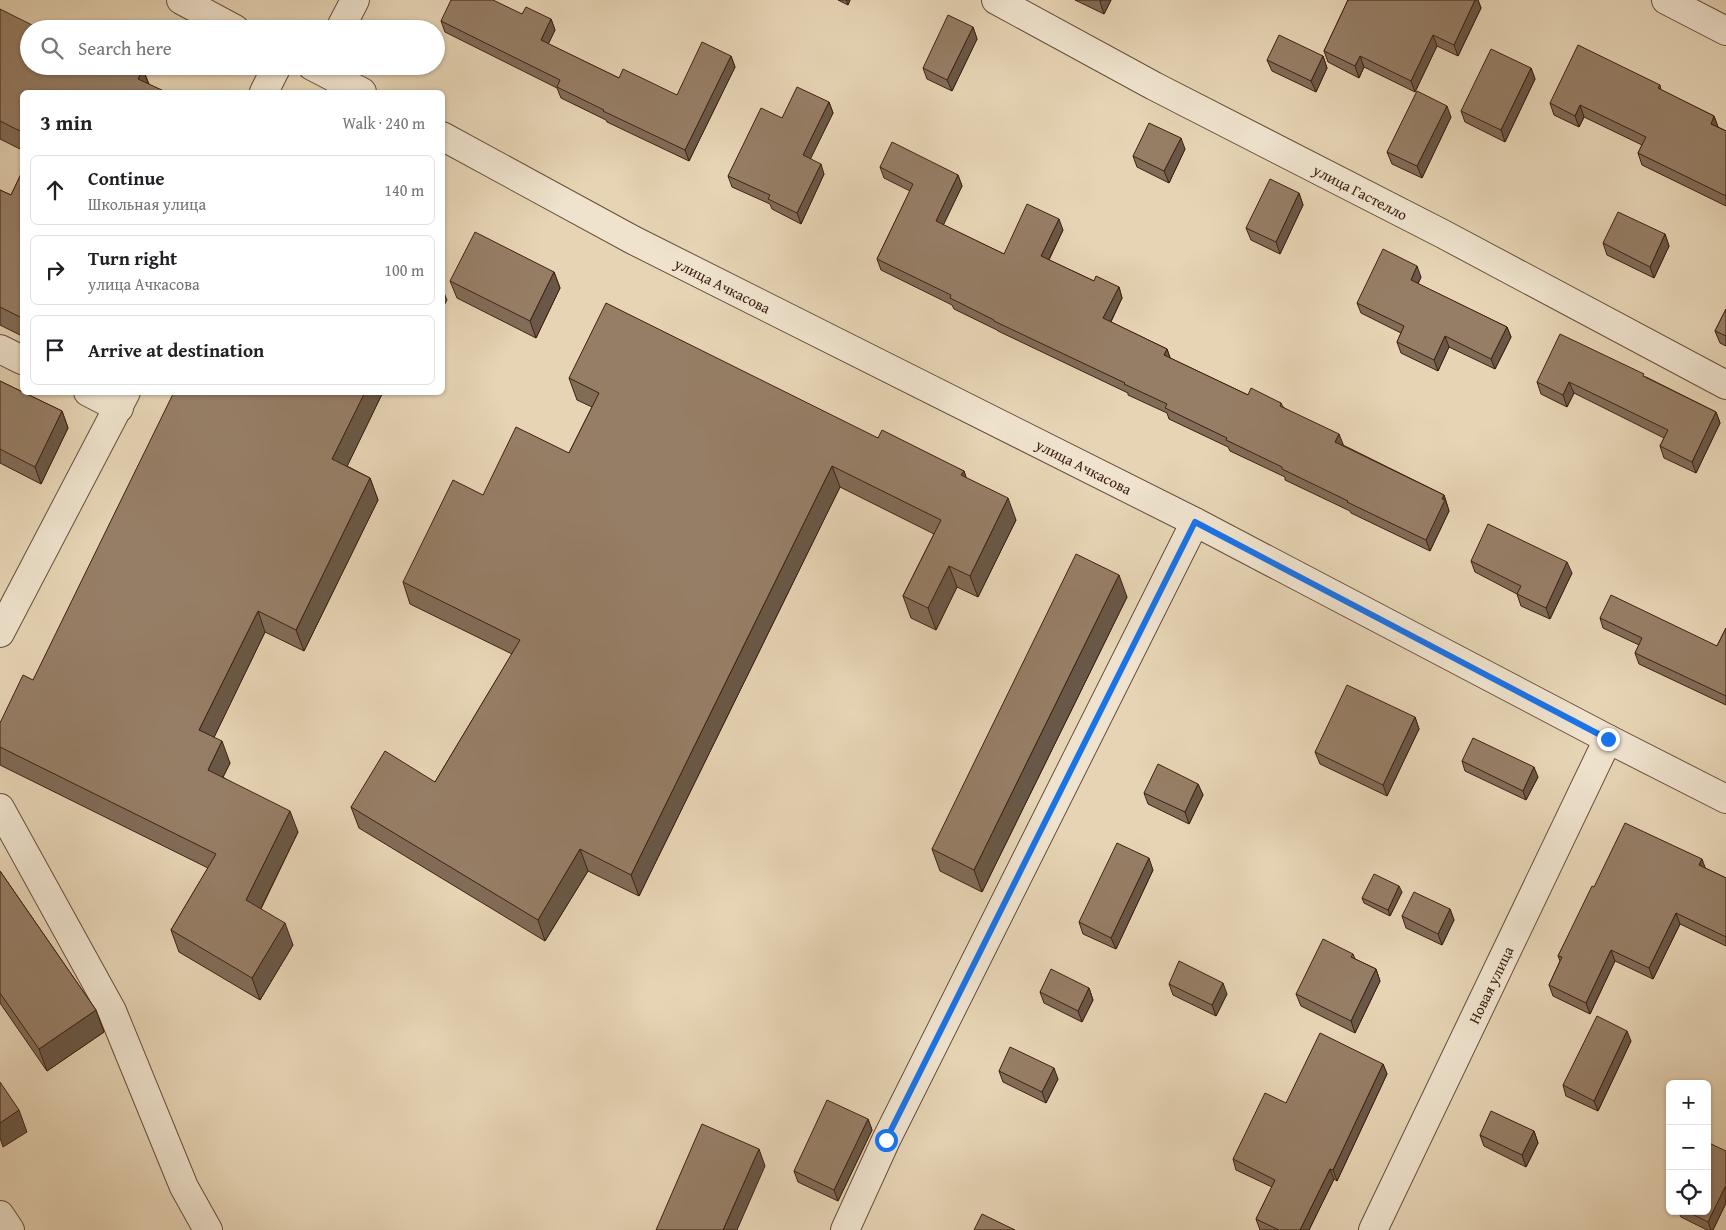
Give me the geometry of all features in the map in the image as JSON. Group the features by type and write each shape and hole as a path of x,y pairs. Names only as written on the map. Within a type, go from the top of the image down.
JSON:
{"street":[{"path":"181,0 218,20"},
{"path":"345,20 355,0"},
{"name":"улица Гастелло","path":"996,0 1154,86 1451,238 1726,385"},
{"path":"1666,0 1726,31"},
{"path":"265,90 272,75"},
{"path":"331,75 358,90"},
{"name":"улица Ачкасова","path":"445,138 633,240 1195,522 1726,799"},
{"path":"0,349 20,359"},
{"path":"0,633 123,400 101,395"},
{"path":"845,1230 886,1140 1195,522"},
{"name":"Новая улица","path":"1373,1230 1608,739"},
{"path":"0,808 112,1011 184,1187 208,1230"},
{"path":"0,1215 10,1230"}],"building":[{"path":"451,0 493,0 522,14 526,7 551,19 541,40 619,78 623,69 677,95 702,42 731,56 685,150 557,87 560,80 445,23 445,20 441,20"},
{"path":"1348,0 1475,0 1454,45 1433,35 1411,81 1360,56 1355,66 1324,51"},
{"path":"0,9 22,20 20,20 20,75 140,75 138,79 162,90 20,90 20,131 0,121"},
{"path":"948,15 973,27 947,80 923,68"},
{"path":"1279,35 1323,56 1311,81 1267,60"},
{"path":"1578,45 1660,85 1658,88 1714,116 1711,124 1726,131 1726,196 1638,153 1646,137 1580,105 1575,116 1550,103"},
{"path":"1491,49 1531,68 1501,130 1461,111"},
{"path":"797,87 829,102 803,155 821,164 797,213 768,199 770,195 728,176 761,108 782,118"},
{"path":"1417,91 1447,106 1417,166 1387,152"},
{"path":"1149,123 1181,138 1164,171 1133,156"},
{"path":"892,142 958,175 936,221 1004,254 1027,204 1059,219 1041,256 1094,281 1096,276 1119,287 1103,318 1167,349 1164,355 1248,395 1251,388 1281,403 1280,406 1339,434 1335,442 1444,495 1442,499 1445,500 1426,540 1347,502 1282,469 1282,467 1226,440 1227,438 1165,408 1167,404 994,321 950,298 951,295 877,259 913,184 880,167"},
{"path":"20,176 20,317 0,307 0,190 11,195"},
{"path":"1270,179 1299,193 1276,242 1246,228"},
{"path":"1618,212 1665,234 1650,267 1603,243"},
{"path":"475,232 554,272 530,321 450,281"},
{"path":"1383,249 1417,266 1411,280 1507,327 1491,359 1445,336 1434,360 1397,342 1404,326 1357,303"},
{"path":"606,303 878,438 882,430 964,471 961,475 1008,498 970,576 949,566 928,608 903,596 941,520 832,466 631,875 580,849 538,920 351,807 385,751 435,782 520,640 403,582 453,480 483,495 516,427 569,453 599,393 569,378"},
{"path":"1726,309 1726,336 1715,331"},
{"path":"1560,334 1644,374 1643,376 1716,412 1692,462 1660,446 1668,430 1569,382 1563,395 1537,382"},
{"path":"0,381 20,391 20,395 29,395 62,411 35,467 0,449"},
{"path":"173,395 364,395 332,459 370,478 296,630 258,611 199,730 222,741 208,770 290,811 246,900 285,923 252,978 171,930 216,854 0,747 0,723 23,675 33,680"},
{"path":"1488,524 1567,562 1546,608 1517,594 1521,586 1471,561"},
{"path":"1076,554 1119,575 974,870 932,849"},
{"path":"1611,595 1717,646 1726,628 1726,696 1635,653 1642,638 1600,618"},
{"path":"1347,685 1415,717 1383,785 1315,752"},
{"path":"1473,738 1534,767 1523,791 1462,761"},
{"path":"1158,764 1198,784 1185,812 1144,793"},
{"path":"1625,823 1702,859 1699,865 1726,878 1726,937 1676,913 1649,968 1611,950 1586,1003 1549,985 1562,957 1558,956"},
{"path":"1117,843 1149,858 1111,938 1079,922"},
{"path":"0,871 96,1010 39,1049 0,993"},
{"path":"1374,874 1399,886 1388,910 1362,898"},
{"path":"1414,892 1450,909 1438,934 1402,916"},
{"path":"1323,939 1353,954 1351,957 1376,969 1351,1021 1296,994"},
{"path":"1179,961 1223,983 1212,1005 1169,984"},
{"path":"1051,969 1089,988 1078,1011 1040,992"},
{"path":"1597,1016 1627,1031 1594,1101 1563,1085"},
{"path":"1320,1033 1383,1064 1333,1170 1330,1169 1300,1230 1279,1230 1256,1219 1275,1180 1233,1159 1265,1093 1286,1103"},
{"path":"1010,1047 1054,1068 1042,1092 999,1071"},
{"path":"0,1082 19,1110 0,1123"},
{"path":"827,1100 868,1119 834,1190 794,1171"},
{"path":"1491,1111 1534,1131 1522,1155 1480,1135"},
{"path":"702,1124 759,1149 723,1230 656,1230"},
{"path":"1711,1144 1726,1151 1726,1187 1708,1222 1694,1215 1711,1215"},
{"path":"982,1214 1015,1230 974,1230"}],"route":[{"path":"886,1140 1195,522 1608,739"}]}
